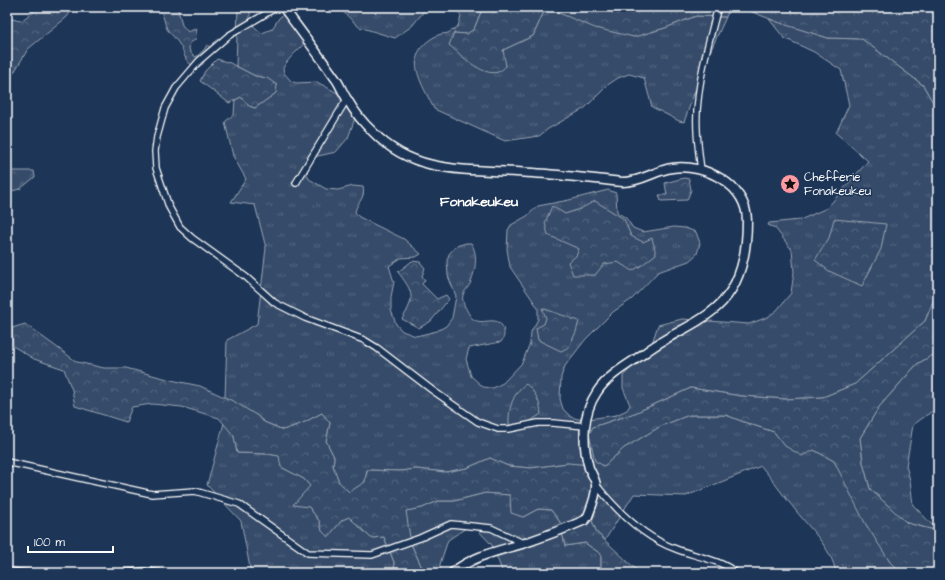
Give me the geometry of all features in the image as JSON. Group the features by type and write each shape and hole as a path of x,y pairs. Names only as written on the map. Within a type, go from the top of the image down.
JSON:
{"street":[{"path":"277,7 256,18 228,36 199,61 176,88 165,108 157,137 155,155 156,168 169,207 180,227 192,238 246,277 276,303 306,318 364,340 478,422 498,429 509,429 538,423 585,426"},
{"path":"283,7 336,79 347,99 366,125 384,142 410,159 428,164 469,170 532,173 623,182 634,181 671,168 680,167 701,170 719,177 727,182 740,198 746,211 747,231 745,250 738,277 724,301 712,312 664,339 624,366 604,383 592,402 585,426 584,440 586,458 597,486 605,496 631,521 650,536 675,549 723,565 736,573"},
{"path":"701,170 697,129 698,100 710,38 718,7"},
{"path":"296,183 347,99"},
{"path":"7,462 152,494 195,491 238,504 308,553 372,555 420,538 451,524 491,528 523,543"},
{"path":"452,573 474,558 561,531 585,520 588,516 597,486"},
{"path":"7,571 30,573"},
{"path":"119,573 145,571 162,573"}],"green space":[{"path":"39,7 74,7 67,17 28,49 7,84 7,18 21,21"},
{"path":"164,7 173,7 178,9 182,25 188,32 197,28 195,40 190,43 189,49 192,54 196,57 207,45 210,47 203,64 198,67 187,61 178,42 167,29 160,10"},
{"path":"238,7 251,7 251,22 255,28 262,33 272,29 279,18 283,15 294,14 304,34 304,40 303,45 289,59 283,68 284,73 291,81 296,83 317,82 343,96 355,115 348,138 336,152 309,158 307,175 309,179 326,189 338,190 353,186 363,187 364,191 355,212 359,217 404,239 421,254 416,257 401,258 389,266 394,282 391,297 391,310 396,324 402,331 416,336 437,331 446,326 452,318 456,296 448,276 447,260 449,254 456,246 471,243 476,258 470,284 463,295 465,307 473,319 484,322 497,322 504,329 504,336 501,342 469,348 466,359 471,376 483,387 493,388 503,383 522,363 530,343 531,332 538,319 538,308 510,267 507,249 508,230 511,225 527,216 538,206 608,190 616,193 617,212 626,218 633,228 643,232 674,227 685,228 696,232 700,243 697,254 689,261 658,272 632,299 613,312 585,340 565,366 561,377 560,399 563,409 571,417 582,420 616,415 627,410 630,405 623,388 623,376 647,351 652,343 658,325 682,319 749,324 768,317 777,310 791,293 794,272 792,250 775,228 768,225 769,223 800,220 827,208 868,161 836,133 849,105 841,70 814,52 784,38 769,19 828,38 862,39 923,85 938,111 938,285 935,297 925,321 855,384 823,397 786,399 741,396 691,388 635,413 593,427 604,466 624,448 661,426 689,415 726,415 774,432 785,446 814,450 834,461 890,562 901,573 836,573 834,564 825,546 761,466 686,496 634,494 605,540 597,533 592,521 599,498 568,463 531,468 508,466 490,458 467,468 446,472 416,469 400,471 367,470 365,482 349,493 339,482 333,466 334,457 326,441 330,423 322,413 303,423 283,430 264,422 256,415 225,397 227,340 257,324 266,248 255,205 231,202 246,179 233,156 225,122 234,114 235,100 241,97 249,106 255,108 276,93 267,78 255,76 236,66"},
{"path":"338,7 429,7 412,26 395,38 359,27"},
{"path":"455,7 483,7 474,29 467,34 454,33 503,50 533,36 546,7 558,7 559,13 634,37 665,28 696,16 726,17 705,63 684,122 679,121 652,107 644,78 629,74 618,78 609,84 585,108 548,129 539,136 505,141 434,109 420,79 416,61 419,52 425,44 436,36 448,33 458,26 461,16"},
{"path":"483,7 546,7 533,36 503,50 506,66 498,72 492,73 478,68 449,45 454,33 467,34 474,29"},
{"path":"558,7 938,7 938,111 923,85 862,39 828,38 783,24 747,10 729,9 726,17 696,16 665,28 634,37 595,28 559,13"},
{"path":"217,59 230,63 255,76 267,78 277,85 276,93 255,108 249,106 241,97 229,103 200,81 205,71"},
{"path":"7,162 13,171 34,171 35,177 20,189 7,192"},
{"path":"684,178 689,179 691,190 687,200 661,201 659,195 667,195 665,183"},
{"path":"595,201 624,219 631,236 643,242 652,238 656,254 632,271 618,262 604,264 595,275 573,275 568,262 576,256 579,249 548,235 545,223 552,206 565,214 580,209"},
{"path":"834,219 886,224 881,249 862,286 829,271 815,260 829,238"},
{"path":"412,261 420,262 425,268 422,276 425,280 422,284 437,299 446,295 449,299 431,321 419,328 402,319 411,300 411,295 410,290 398,272"},
{"path":"938,285 938,352 917,364 879,407 860,438 863,463 870,489 907,523 938,531 938,573 901,573 890,562 865,523 834,461 814,450 802,456 785,446 774,432 726,415 689,415 661,426 624,448 604,466 595,461 589,434 593,427 635,413 691,388 741,396 786,399 823,397 855,384 925,321 935,297"},
{"path":"542,308 579,321 569,347 561,351 538,340 536,328 544,324 546,318"},
{"path":"25,324 77,362 104,368 126,368 200,386 235,402 256,415 264,422 283,430 303,423 322,413 330,423 326,441 334,457 333,466 339,482 349,492 365,482 367,470 400,471 416,469 446,472 467,468 490,458 508,466 531,468 568,463 591,465 599,484 599,498 592,521 597,533 640,573 601,573 601,554 585,543 565,546 560,522 551,510 538,509 523,517 511,513 510,495 485,493 454,501 438,501 422,508 406,511 411,544 423,573 395,573 394,562 384,537 371,538 349,517 342,520 328,537 322,531 320,522 309,507 293,505 310,486 304,479 281,467 279,456 268,454 237,453 234,436 219,418 182,407 152,404 132,407 126,422 75,406 72,390 64,369 34,359 13,346 12,328"},
{"path":"938,352 938,407 913,425 906,466 910,480 913,505 938,531 907,523 870,489 863,463 860,438 879,407 917,364"},
{"path":"526,384 537,398 540,405 541,414 523,426 509,425 509,413 512,402 521,387"},
{"path":"224,423 234,436 237,453 280,456 281,467 304,479 310,486 309,507 320,522 322,531 328,537 342,520 349,517 371,538 384,537 394,562 395,573 251,573 241,521 207,485"},
{"path":"485,493 510,495 523,517 538,509 551,510 560,522 565,546 585,543 601,554 601,573 503,573 492,545 472,524 448,540 440,564 440,573 423,573 411,544 405,511 422,508 438,501 454,501"}],"place":[{"name":"Chefferie Fonakeukeu","path":"790,184"}],"district":[{"name":"Fonakeukeu","path":"479,201"}]}
